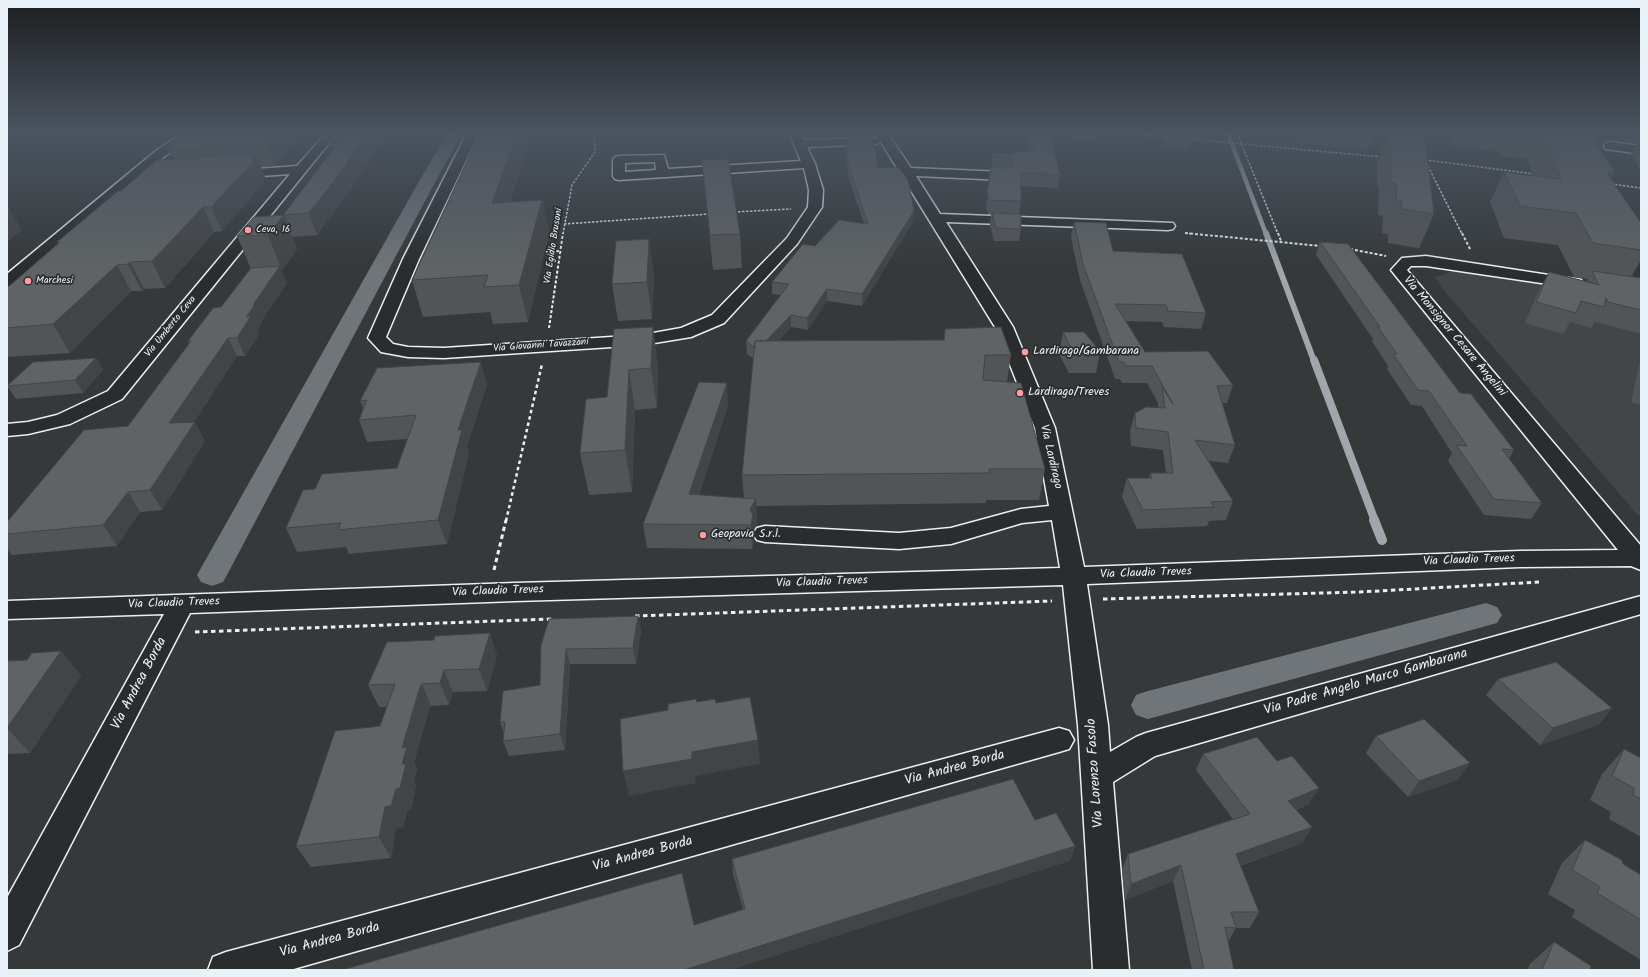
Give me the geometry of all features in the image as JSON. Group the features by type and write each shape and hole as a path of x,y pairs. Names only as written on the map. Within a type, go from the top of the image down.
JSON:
{"street":[{"path":"7,282 128,180 151,179"},
{"name":"Via Umberto Ceva","path":"7,430 28,428 63,420 115,395 264,213 294,179"},
{"name":"Via Giovanni Tavazzani","path":"451,179 411,259 384,325 377,338 387,348 408,352 444,353 642,340 685,333 718,319 792,241 815,207"},
{"path":"813,179 816,190 815,207"},
{"name":"Via Lardirago","path":"912,179 1004,327 1045,428 1076,588"},
{"path":"937,218 1168,226"},
{"name":"Via Monsignor Cesare Angelini","path":"1588,286 1426,261 1407,262 1399,270 1640,559"},
{"path":"765,534 899,541 951,536 1021,516 1061,512"},
{"name":"Via Claudio Treves","path":"7,610 515,592 1076,588 1520,559 1640,559"},
{"name":"Via Lorenzo Fasolo","path":"1076,588 1093,725 1111,970"},
{"name":"Via Andrea Borda","path":"7,933 182,604"},
{"name":"Via Padre Angelo Marco Gambarana","path":"1097,776 1146,746 1641,605"},
{"name":"Via Andrea Borda","path":"226,970 1060,740"}],"path":[{"name":"Via Egidio Brusoni","path":"515,592 493,574 547,346 564,224 572,185 576,179"},
{"path":"1255,179 1281,241"},
{"path":"1435,179 1481,269"},
{"path":"1611,184 1641,188"},
{"path":"729,213 815,207"},
{"path":"564,224 713,214"},
{"path":"1168,226 1180,232 1327,246"},
{"path":"1349,249 1365,251 1407,262"},
{"path":"536,253 560,251"},
{"path":"630,616 1076,588 1360,592 1543,582"},
{"path":"167,633 558,619"}],"shaded area":[{"path":"1453,271 1597,292 1641,302 1641,517 1442,288 1435,277"}],"building":[{"path":"135,179 238,179 211,207 203,207 152,261 130,262 128,264 117,265 53,324 7,328 7,288 60,242 57,242 118,191 121,191"},
{"path":"311,179 336,179 309,213 283,215"},
{"path":"459,179 501,179 492,203 542,200 519,285 484,287 488,275 412,280"},
{"path":"704,179 731,179 740,234 710,235"},
{"path":"853,179 907,179 914,211 862,294 827,289 807,318 791,315 766,341 755,341 755,348 746,341 789,284 772,282 803,244 815,246 839,220 868,224"},
{"path":"989,179 1021,179 1021,201 989,200 987,192"},
{"path":"1391,179 1430,179 1434,214 1402,209 1401,201 1396,200 1396,184 1391,183"},
{"path":"1507,179 1611,179 1641,223 1641,250 1593,243 1576,213 1520,206"},
{"path":"992,213 1021,214 1021,229 996,228"},
{"path":"284,215 268,235 237,236 254,217"},
{"path":"1074,222 1106,223 1113,251 1182,254 1206,313 1168,311 1166,305 1115,304 1145,352 1208,351 1233,385 1217,386 1235,445 1195,440 1233,501 1211,502 1214,507 1143,510 1127,478 1152,478 1150,473 1173,473 1168,432 1136,428 1135,413 1146,407 1165,408 1162,387 1173,404 1152,366 1126,366 1124,362 1119,362 1083,264"},
{"path":"649,239 647,282 612,284 616,241"},
{"path":"1320,242 1348,244 1460,393 1471,394 1514,450 1502,449 1542,503 1494,499 1456,445 1467,446 1429,391 1418,390 1393,354 1397,354 1378,327 1380,327"},
{"path":"280,266 253,305 255,305 246,317 251,316 237,338 228,338 169,423 195,422 150,490 128,492 103,525 7,534 7,522 84,430 128,426 191,341 188,341 213,308 221,307 251,268"},
{"path":"1592,271 1641,278 1641,310 1608,302 1606,298 1604,307 1581,301 1576,313 1536,302 1549,272 1599,285"},
{"path":"653,327 651,368 629,370 625,450 580,453 586,399 607,397 614,329"},
{"path":"1001,327 1011,355 985,355 983,380 1021,383 1045,469 989,469 990,473 742,475 755,341 944,340 945,329"},
{"path":"1063,332 1084,332 1100,351 1073,352"},
{"path":"96,358 75,380 7,386 33,362"},
{"path":"481,362 458,430 462,430 438,520 338,530 341,523 286,528 303,490 315,489 322,474 397,468 416,415 359,420 367,400 360,401 377,368"},
{"path":"699,382 727,383 689,494 756,499 750,509 753,515 751,525 643,524"},
{"path":"638,616 633,648 566,649 560,734 503,741 505,722 500,722 503,691 540,685 541,645 549,619"},
{"path":"490,633 479,669 444,670 440,683 422,684 420,687 402,748 407,747 402,764 406,764 400,788 396,789 391,806 385,807 379,837 296,846 335,731 380,726 395,684 368,685 387,642 434,640 435,636"},
{"path":"61,651 7,728 7,661 27,660 32,653"},
{"path":"1556,662 1612,708 1553,728 1498,679"},
{"path":"750,697 758,740 692,752 692,759 623,771 620,719 668,710 668,704 696,699 697,702 715,699 716,703"},
{"path":"1424,719 1470,763 1419,781 1376,736"},
{"path":"1257,737 1277,761 1292,756 1319,788 1288,801 1312,827 1236,854 1259,912 1231,912 1236,928 1225,927 1234,970 1204,970 1181,865 1131,884 1128,854 1250,814 1203,754"},
{"path":"1624,749 1641,758 1641,799 1633,795 1634,788 1612,776"},
{"path":"1013,779 1035,820 1056,813 1075,846 684,970 342,970 682,873 694,925 745,909 732,859"},
{"path":"1585,840 1622,860 1623,864 1641,875 1641,920 1597,893 1600,887 1572,870"},
{"path":"1554,942 1591,966 1590,970 1542,970"}],"waterway":[{"path":"212,575 429,179"},
{"path":"1245,179 1266,234"},
{"path":"1266,233 1314,361"},
{"path":"1314,360 1375,521"},
{"path":"1374,520 1382,540"},
{"path":"1148,705 1486,615"}],"place":[{"name":"Ceva, 16","path":"248,230"},
{"name":"Marchesi","path":"28,281"},
{"name":"Lardirago/Gambarana","path":"1025,352"},
{"name":"Lardirago/Treves","path":"1020,393"},
{"name":"Geopavia S.r.l.","path":"703,535"}]}
